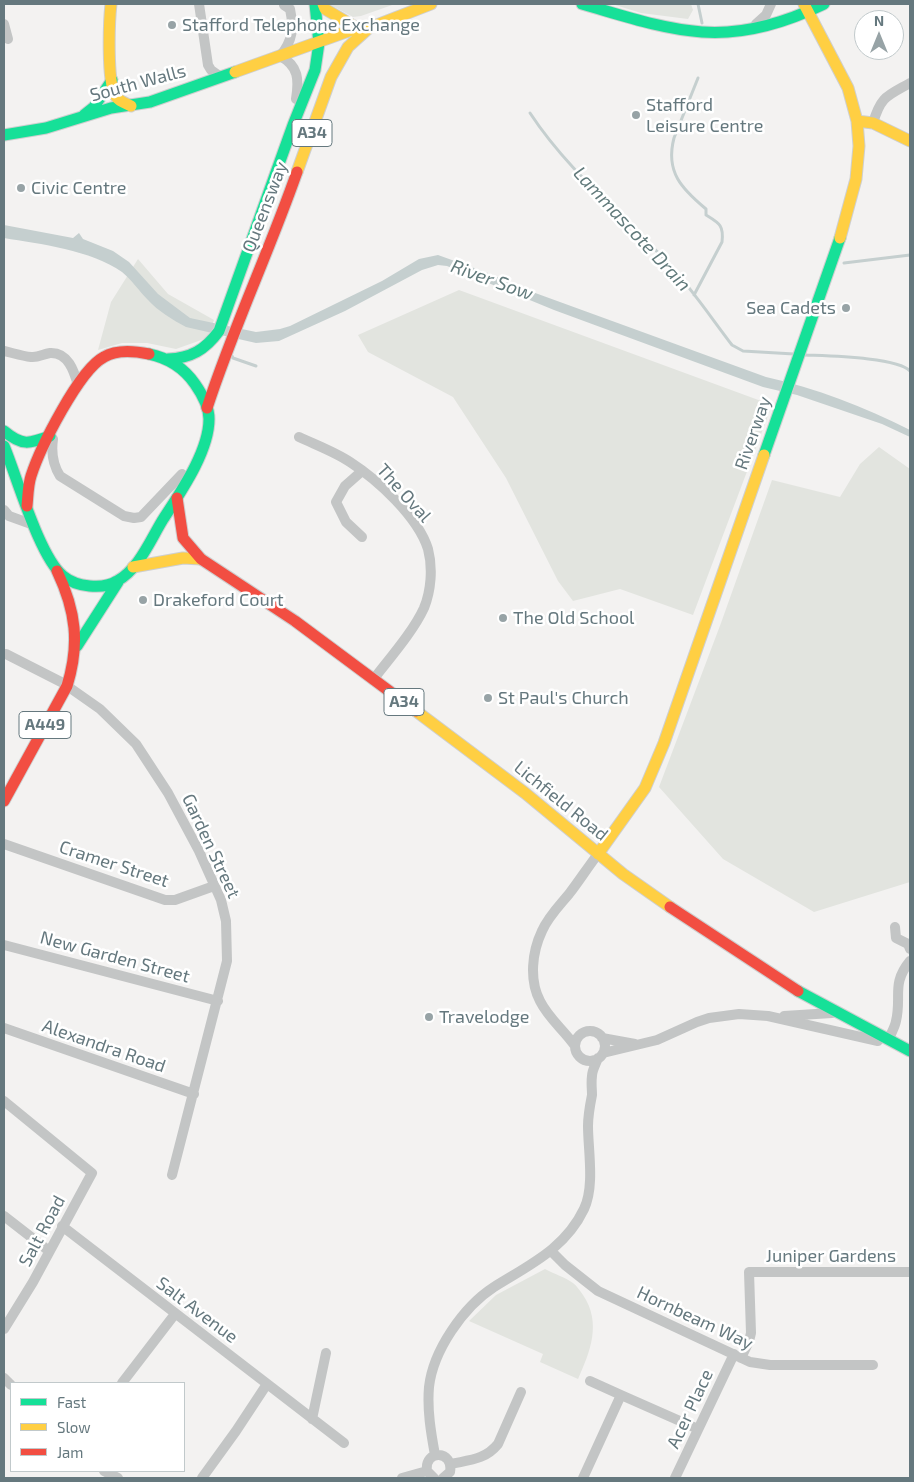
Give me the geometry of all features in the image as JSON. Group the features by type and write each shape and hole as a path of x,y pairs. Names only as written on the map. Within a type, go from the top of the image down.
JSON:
{"main road":[{"path":"111,4 109,22 112,80 116,94 123,102 131,106"},
{"name":"Queensway","path":"168,359 184,359 206,347 219,331 293,125 315,70 319,43 315,4"},
{"path":"323,4 325,9 335,16 363,28"},
{"name":"Queensway","path":"208,408 225,354 283,212 331,77 348,47 363,28 431,4"},
{"path":"582,4 671,28 704,32 752,28 780,22 806,8 824,4"},
{"name":"Riverway","path":"598,854 634,805 652,773 840,238 854,192 859,146 857,121 848,88 806,8"},
{"name":"South Walls","path":"4,135 46,128 111,108 131,106 162,98 363,28"},
{"path":"81,117 94,107 112,80"},
{"path":"857,121 873,123 910,141"},
{"path":"4,446 34,526 55,565 64,577 88,586 118,582 133,567 177,498 200,452 208,425 208,408 193,380 168,359 142,352 126,351 101,358 88,371 78,386 38,457 31,478 27,506"},
{"path":"4,430 13,440 32,444 52,432"},
{"name":"Lichfield Road","path":"177,498 183,538 202,560 294,621 526,793 623,874 708,933 804,995 906,1048"},
{"path":"133,567 182,558 202,560"},
{"name":"A449","path":"4,801 72,674 76,646 75,622 70,600 55,565"},
{"name":"A449","path":"76,646 118,582"}],"street":[{"path":"199,4 208,65 211,70 221,77"},
{"path":"285,4 290,9 293,23 292,33 286,49 280,56 285,58 295,69 299,81 293,125"},
{"path":"752,28 766,15 771,4"},
{"path":"4,24 8,39"},
{"path":"873,123 878,108 886,96 910,83"},
{"path":"4,351 32,357 54,353 62,356 68,361 75,373 78,386"},
{"path":"52,432 51,448 53,460 60,476 124,516 134,518 141,517 156,503 200,452"},
{"name":"The Oval","path":"299,437 349,461 387,492 420,532 428,550 431,573 429,590 423,609 374,680"},
{"path":"4,480 12,466"},
{"path":"362,471 344,486 336,502 346,522 362,537"},
{"path":"4,510 9,516 34,526"},
{"name":"Garden Street","path":"6,654 67,686 100,709 136,744 168,793 221,900 228,940 227,961 172,1175"},
{"name":"Cramer Street","path":"4,844 165,900 175,900 214,886"},
{"path":"598,854 554,911 542,930 533,962 535,989 540,1001 553,1021 566,1033 575,1046 578,1056 593,1060 600,1055 657,1040 697,1022 725,1014 768,1016 836,1013"},
{"path":"895,927 896,938 908,944 910,949"},
{"name":"New Garden Street","path":"4,945 218,1001"},
{"path":"889,1039 896,1020 897,990 902,972 910,961"},
{"path":"768,1016 906,1048"},
{"name":"Alexandra Road","path":"4,1028 194,1094"},
{"path":"566,1033 592,1031 602,1038 641,1045"},
{"path":"575,1046 582,1033"},
{"path":"435,1455 429,1419 430,1386 433,1371 445,1343 463,1316 479,1298 492,1288 538,1261 551,1250 569,1232 581,1215 587,1202 589,1185 588,1124 592,1075 604,1047 602,1038"},
{"path":"584,1059 592,1075"},
{"name":"Salt Road","path":"4,1101 92,1173 33,1282 5,1324"},
{"path":"4,1216 49,1251"},
{"name":"Salt Avenue","path":"62,1226 344,1443"},
{"name":"Hornbeam Way","path":"551,1250 565,1266 598,1292 737,1356 759,1364 873,1365"},
{"name":"Juniper Gardens","path":"737,1356 749,1342 751,1333 749,1272 910,1272"},
{"path":"123,1382 175,1314"},
{"path":"312,1419 326,1353"},
{"name":"Acer Place","path":"675,1478 698,1429 737,1356"},
{"path":"590,1381 698,1429"},
{"path":"202,1478 267,1384"},
{"path":"451,1464 487,1456 493,1450 498,1444 521,1392"},
{"path":"583,1478 621,1395"},
{"path":"402,1478 431,1475 427,1463 435,1455 443,1455 451,1464 450,1472 443,1478"},
{"path":"106,1472 118,1478"}],"shaded area":[{"path":"329,4 395,4 353,17"},
{"path":"612,4 691,4 693,10 688,19 641,13"},
{"path":"138,259 168,294 214,320 207,338 176,349 147,343 122,343 98,350 111,302"},
{"path":"459,290 772,405 693,615 620,589 573,601 558,581 506,478 453,397 368,352 358,335"},
{"path":"879,447 910,469 910,882 814,912 723,859 659,787 721,623 772,480 840,497 860,464"},
{"path":"545,1269 567,1279 576,1286 589,1306 592,1316 593,1327 590,1348 578,1379 540,1362 543,1354 469,1321 496,1295"}],"water":[{"name":"River Sow","path":"4,225 73,238 79,233 83,239 113,251 129,262 158,294 190,318 256,332 290,326 382,281 419,259 438,255 488,273 527,290 766,377 840,399 910,430 910,437 882,424 797,395 763,387 554,310 447,266 438,265 422,270 345,311 279,341 256,343 186,327 156,308 126,275 110,264 65,249 4,238"}],"waterway":[{"path":"698,4 702,23"},
{"path":"694,295 722,242 720,225 706,215 706,209 683,187 674,170 672,161 674,138 698,78"},
{"name":"Lammascote Drain","path":"530,113 578,173 669,264 732,345 743,351 794,354"},
{"name":"Lammascote Drain","path":"844,263 910,255"},
{"name":"Lammascote Drain","path":"805,355 877,360 903,366 910,371"},
{"path":"232,356 256,366"}],"traffic: fast":[{"path":"168,359 184,357 197,352 219,331 293,125 315,70 319,43 315,4"},
{"path":"582,4 641,21 671,28 702,32 733,31 764,26 780,22 824,4"},
{"path":"4,135 46,128 111,108 150,102 235,72"},
{"path":"84,115 94,107 112,80"},
{"path":"764,455 840,238"},
{"path":"4,446 29,515 45,552 54,566 68,580 82,585 104,586 117,581 131,570 143,554 192,472 208,432 208,409 203,396 195,384 175,364 149,354"},
{"path":"4,431 10,436 26,442 50,436"},
{"path":"77,646 118,582"},
{"path":"798,991 910,1051"}],"traffic: slow":[{"path":"111,4 109,51 112,88 118,99 131,106"},
{"path":"323,4 325,9 357,28 369,28 431,4"},
{"path":"804,4 848,88 857,121 859,146 856,179 840,238"},
{"path":"235,72 357,28"},
{"path":"297,172 331,77 348,47 369,28"},
{"path":"857,121 873,123 910,141"},
{"path":"598,854 645,788 664,743 764,455"},
{"path":"133,567 183,558 201,559"},
{"path":"416,711 525,793 623,874 670,907"}],"traffic: jam":[{"path":"207,408 297,172"},
{"path":"27,506 29,483 36,463 51,429 83,377 94,365 109,354 126,351 149,354"},
{"path":"177,498 183,538 201,559 295,621 416,711"},
{"path":"4,801 67,686 71,671 75,642 74,628 68,600 57,571"},
{"path":"670,907 798,991"}],"place":[{"name":"Stafford Telephone Exchange","path":"172,25"},
{"name":"Stafford Leisure Centre","path":"636,115"},
{"name":"Civic Centre","path":"21,188"},
{"name":"Sea Cadets","path":"846,308"},
{"name":"Drakeford Court","path":"143,600"},
{"name":"The Old School","path":"503,618"},
{"name":"St Paul's Church","path":"488,698"},
{"name":"Travelodge","path":"429,1017"}]}
